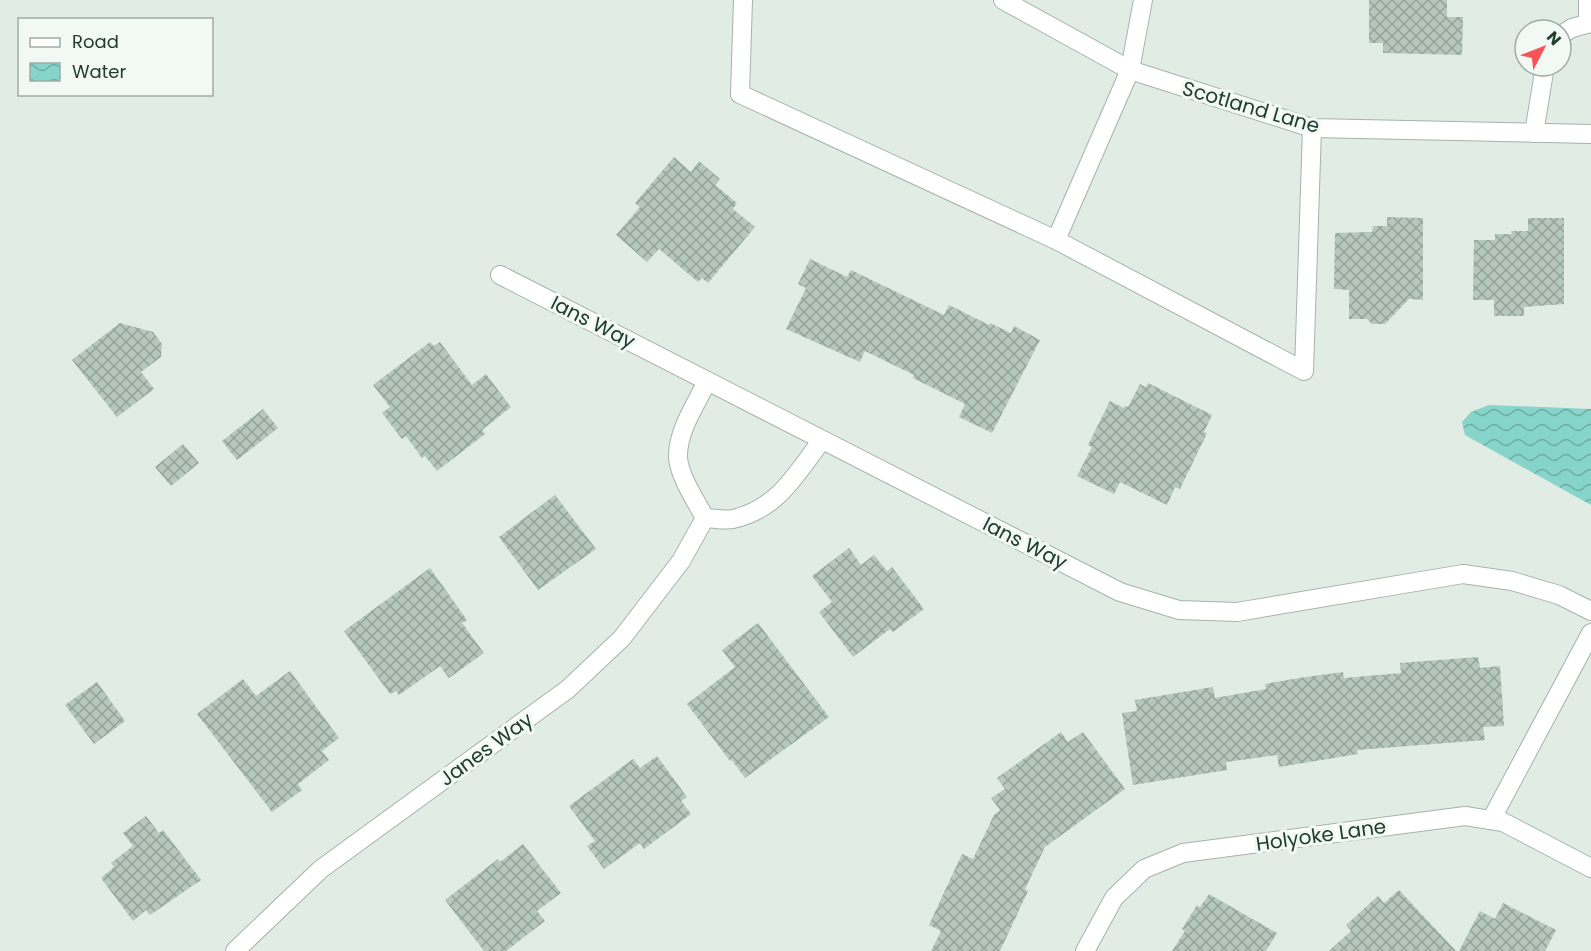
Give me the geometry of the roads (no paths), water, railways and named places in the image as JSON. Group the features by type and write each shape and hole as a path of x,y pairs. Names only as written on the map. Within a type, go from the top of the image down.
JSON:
{"street":[{"path":"743,0 740,94 1056,240 1304,371 1312,128"},
{"name":"Scotland Lane","path":"1003,0 1130,70 1312,128 1591,134"},
{"path":"1056,240 1130,70 1143,0"},
{"path":"1573,28 1589,23 1588,0"},
{"path":"1534,133 1543,78"},
{"name":"Ians Way","path":"500,275 1120,592 1179,610 1237,612 1463,574 1512,581 1559,595 1591,611"},
{"path":"707,381 683,431 677,455 684,478 705,518 731,520 760,510 781,495 822,440"},
{"name":"Janes Way","path":"235,951 321,869 568,689 622,638 681,561 705,518"},
{"path":"1491,820 1591,633"},
{"name":"Holyoke Lane","path":"1085,951 1114,898 1144,869 1183,853 1465,816 1503,822 1591,868"}],"water":[{"path":"1489,405 1591,409 1591,505 1465,435 1462,422 1471,412"}]}
